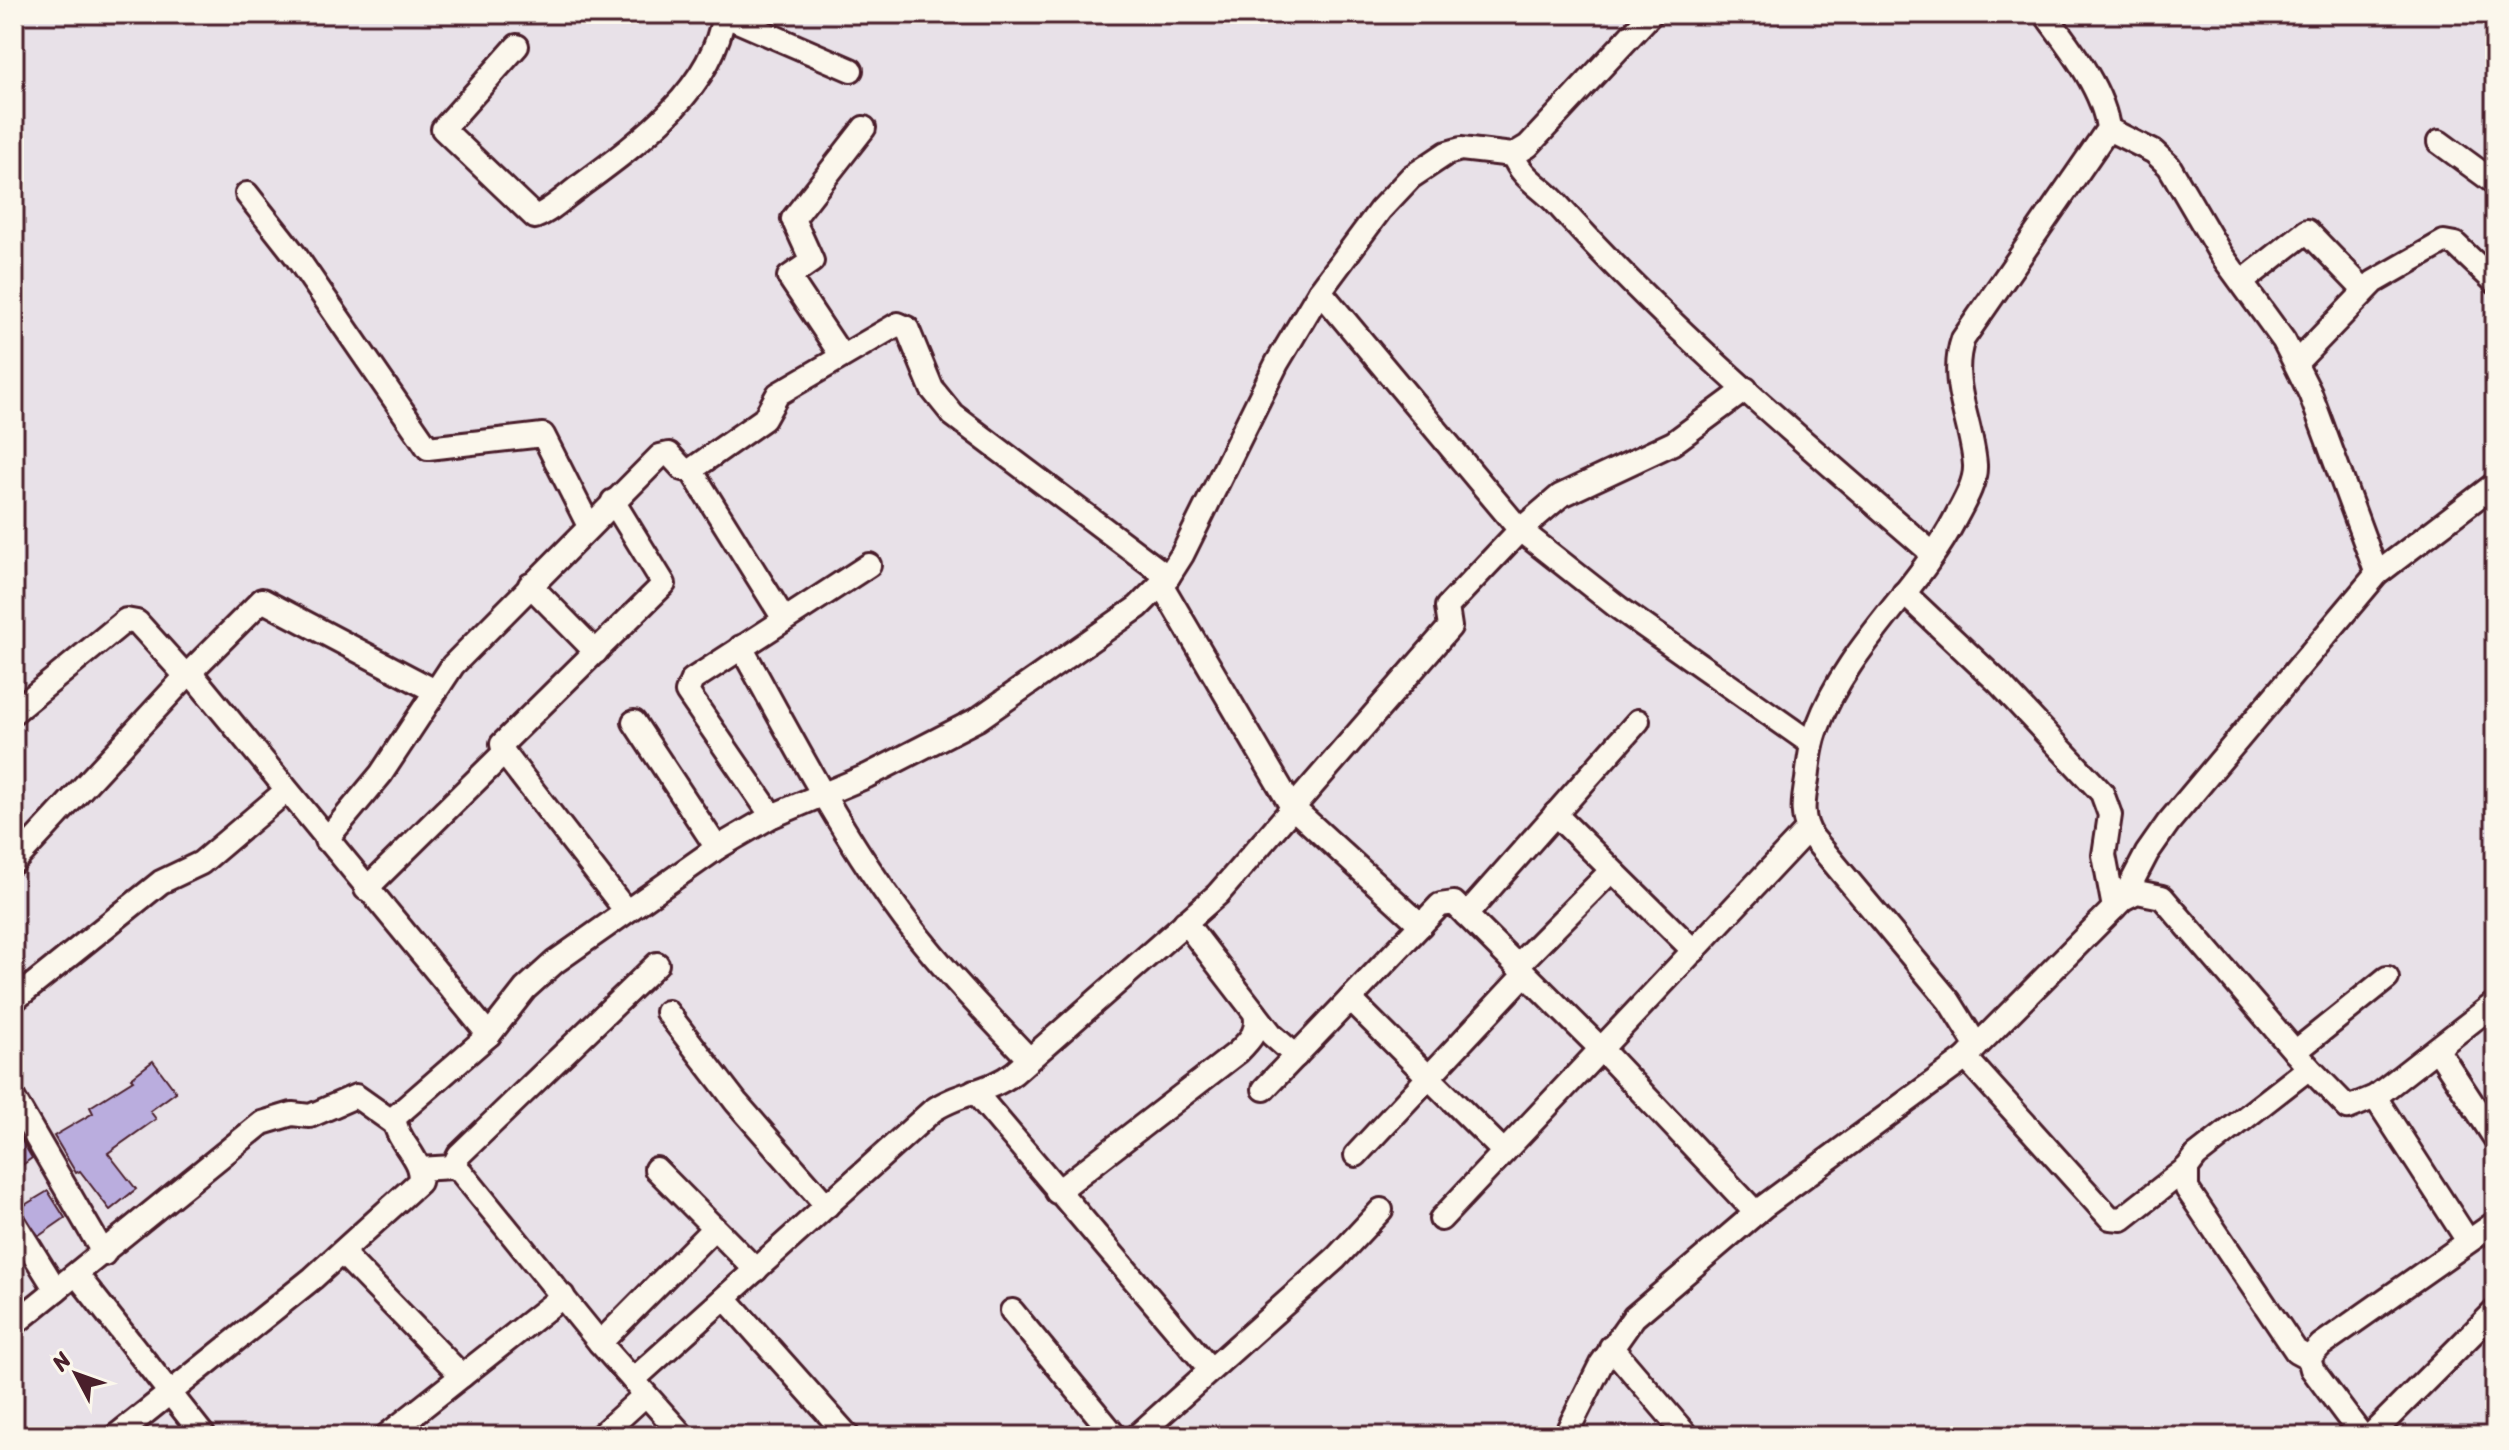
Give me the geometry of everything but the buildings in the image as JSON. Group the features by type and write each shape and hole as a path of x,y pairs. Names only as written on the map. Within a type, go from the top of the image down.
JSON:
{"street":[{"path":"394,1123 398,1113 489,1035 534,980 626,911 717,848 772,816 867,776 978,719 1119,621 1165,581 1195,533 1277,363 1320,291 1380,210 1433,161 1461,149 1513,155 1528,146 1578,96 1651,14"},
{"path":"517,46 445,123 443,131 535,217 654,128 705,64 723,15 851,70"},
{"path":"2050,16 2099,99 2108,129 2154,152 2169,166 2220,253 2296,363 2377,574"},
{"path":"841,355 789,277 812,261 793,219 864,128"},
{"path":"2108,129 1963,339 1957,365 1959,388 1975,468 1955,519 1933,554 1840,682 1812,744 1802,806 1807,830 1949,1001 1972,1052 2110,1218 2122,1219 2187,1168 2196,1156 2387,978"},
{"path":"2439,142 2495,183"},
{"path":"1513,155 1523,175 1554,201 1629,283 1933,554"},
{"path":"247,194 295,255 424,444 436,450 543,435 589,526"},
{"path":"2242,282 2307,231 2364,290"},
{"path":"2296,363 2364,290 2450,241 2495,282"},
{"path":"1320,291 1520,530 1619,608 1812,744"},
{"path":"326,840 381,774 433,690 530,585 613,501 665,454 683,469 691,470 764,419 778,394 841,355 903,324 932,389 953,415 1165,581 1292,807 1421,925"},
{"path":"600,1436 639,1388 726,1299 932,1111 1001,1082 1218,894 1450,627 1447,607 1520,530 1579,485 1687,434 1746,389"},
{"path":"691,470 784,619"},
{"path":"2119,903 2168,823 2377,574 2495,484"},
{"path":"613,501 662,576 664,584 506,736 502,744 504,753 626,911"},
{"path":"772,816 687,692 692,680 869,565"},
{"path":"530,585 596,652"},
{"path":"1904,593 1998,682 2102,793 2110,815 2104,855 2119,903"},
{"path":"14,862 188,674 262,600 433,690"},
{"path":"14,712 126,620 137,622 188,674 489,1035"},
{"path":"741,647 823,793 891,901 925,946 1029,1059"},
{"path":"1466,915 1638,721"},
{"path":"634,722 717,848"},
{"path":"366,889 504,753"},
{"path":"14,1000 161,882 201,863 286,791"},
{"path":"1555,814 1694,951"},
{"path":"1441,1219 1807,830"},
{"path":"1356,1155 1611,871"},
{"path":"1565,1436 1611,1347 1634,1317 1756,1213 1972,1052 2119,903 2137,892 2162,897 2302,1060 2348,1108 2375,1097 2495,1003"},
{"path":"1264,1089 1421,925 1447,902 1454,903 1601,1049 1756,1213"},
{"path":"1185,922 1272,1035 1296,1056"},
{"path":"453,1167 459,1155 657,964"},
{"path":"1350,999 1504,1152"},
{"path":"667,1012 736,1102 827,1206"},
{"path":"1057,1192 1238,1052 1254,1035 1255,1013"},
{"path":"2437,1049 2495,1138"},
{"path":"974,1091 1210,1369"},
{"path":"14,1324 273,1118 292,1114 310,1116 356,1096 394,1123 419,1169 419,1182 342,1253 116,1436"},
{"path":"2375,1097 2468,1241"},
{"path":"14,1099 104,1254"},
{"path":"419,1169 453,1167"},
{"path":"453,1167 600,1343 683,1436"},
{"path":"2187,1168 2187,1189 2202,1215 2296,1351 2309,1358 2312,1369 2362,1436"},
{"path":"656,1169 756,1270"},
{"path":"1137,1436 1336,1258 1381,1210"},
{"path":"14,1222 56,1290"},
{"path":"2309,1358 2321,1345 2495,1223"},
{"path":"600,1343 714,1228"},
{"path":"342,1253 462,1376"},
{"path":"77,1275 204,1436"},
{"path":"386,1436 563,1296"},
{"path":"726,1299 848,1436"},
{"path":"1012,1311 1115,1436"},
{"path":"2370,1436 2495,1311"},
{"path":"1611,1347 1687,1436"}]}
